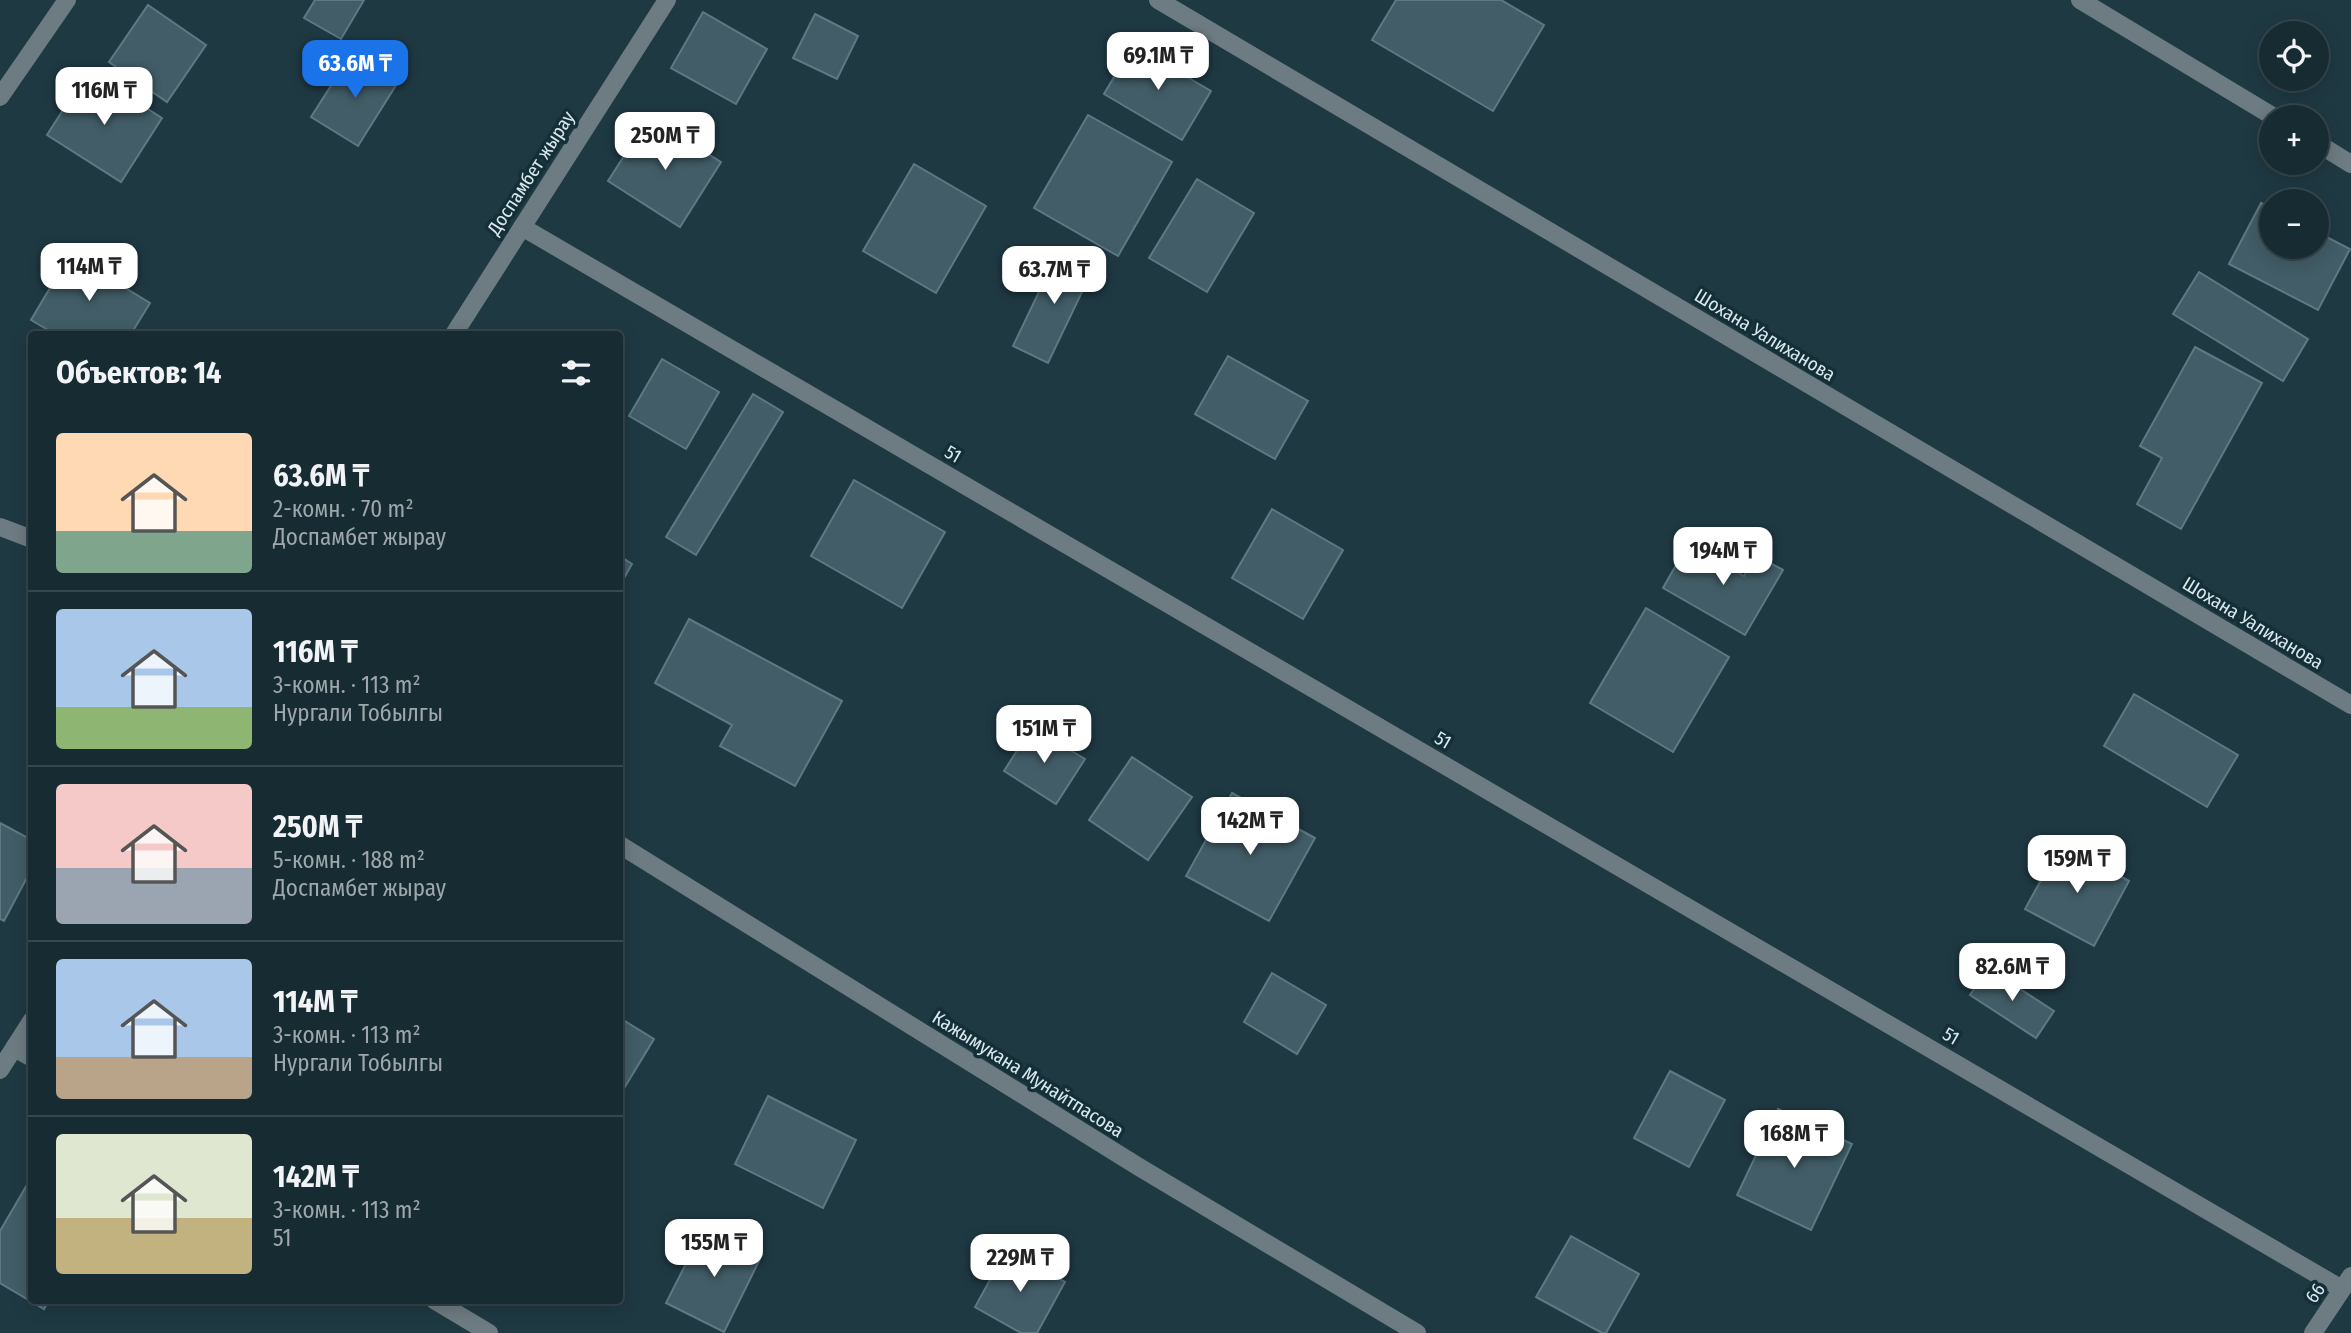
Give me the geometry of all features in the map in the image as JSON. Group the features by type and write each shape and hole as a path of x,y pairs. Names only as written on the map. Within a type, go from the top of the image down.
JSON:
{"street":[{"path":"0,96 67,0"},
{"name":"Доспамбет жырау","path":"456,331 667,0"},
{"name":"Шохана Уалиханова","path":"1158,0 2351,705"},
{"path":"2080,0 2259,108"},
{"path":"2329,150 2351,164"},
{"name":"51","path":"522,227 2347,1283"},
{"path":"0,527 28,538"},
{"name":"Кажымукана Мунайтпасова","path":"623,847 1139,1167 1417,1333"},
{"path":"0,1070 28,1027"},
{"path":"15,1048 28,1056"},
{"name":"66","path":"2313,1333 2347,1283"},
{"path":"441,1304 489,1333"}],"building":[{"path":"315,0 364,0 341,39 304,18"},
{"path":"1396,0 1501,0 1544,25 1493,111 1372,40"},
{"path":"148,5 206,45 167,102 109,62"},
{"path":"703,12 767,49 736,104 671,68"},
{"path":"815,14 858,36 837,79 793,58"},
{"path":"1133,45 1211,91 1182,140 1104,94"},
{"path":"352,53 398,82 358,146 311,117"},
{"path":"88,71 162,118 121,182 47,135"},
{"path":"1088,115 1172,162 1118,256 1034,208"},
{"path":"649,117 721,162 680,227 608,181"},
{"path":"914,164 986,206 936,293 863,251"},
{"path":"1197,179 1254,213 1207,292 1149,258"},
{"path":"2259,207 2259,259 2329,259 2329,238 2350,249 2318,310 2229,264"},
{"path":"1059,250 1094,267 1048,363 1013,346"},
{"path":"70,254 150,303 133,331 50,331 31,320"},
{"path":"2199,272 2308,339 2283,381 2173,314"},
{"path":"2195,347 2262,383 2181,529 2137,504 2162,458 2140,446"},
{"path":"1228,356 1308,401 1275,459 1195,414"},
{"path":"662,359 719,392 686,449 629,416"},
{"path":"753,394 783,412 696,555 666,537"},
{"path":"854,480 945,532 902,608 811,556"},
{"path":"1272,509 1343,550 1303,619 1232,578"},
{"path":"1688,544 1744,576 1756,555 1783,570 1745,635 1663,588"},
{"path":"623,558 632,564 623,580"},
{"path":"1646,608 1729,657 1673,752 1590,703"},
{"path":"689,619 842,701 795,786 720,746 732,725 655,683"},
{"path":"2134,694 2238,755 2207,807 2104,746"},
{"path":"1032,727 1085,759 1056,804 1004,771"},
{"path":"1132,757 1192,797 1148,860 1089,820"},
{"path":"1232,793 1315,838 1269,921 1186,876"},
{"path":"0,823 28,838 28,876 4,921 0,919"},
{"path":"2061,844 2129,881 2094,946 2025,909"},
{"path":"1988,968 2054,1011 2036,1038 1970,995"},
{"path":"1272,973 1326,1005 1297,1054 1244,1022"},
{"path":"623,1020 654,1039 623,1090"},
{"path":"1670,1071 1725,1100 1689,1167 1634,1138"},
{"path":"768,1096 856,1140 823,1208 735,1164"},
{"path":"1778,1109 1852,1144 1811,1230 1737,1195"},
{"path":"28,1183 28,1300 0,1283 0,1231"},
{"path":"705,1226 762,1255 724,1332 666,1303"},
{"path":"1571,1236 1639,1274 1606,1333 1536,1297"},
{"path":"1007,1249 1065,1282 1037,1333 1021,1333 975,1307"}]}
